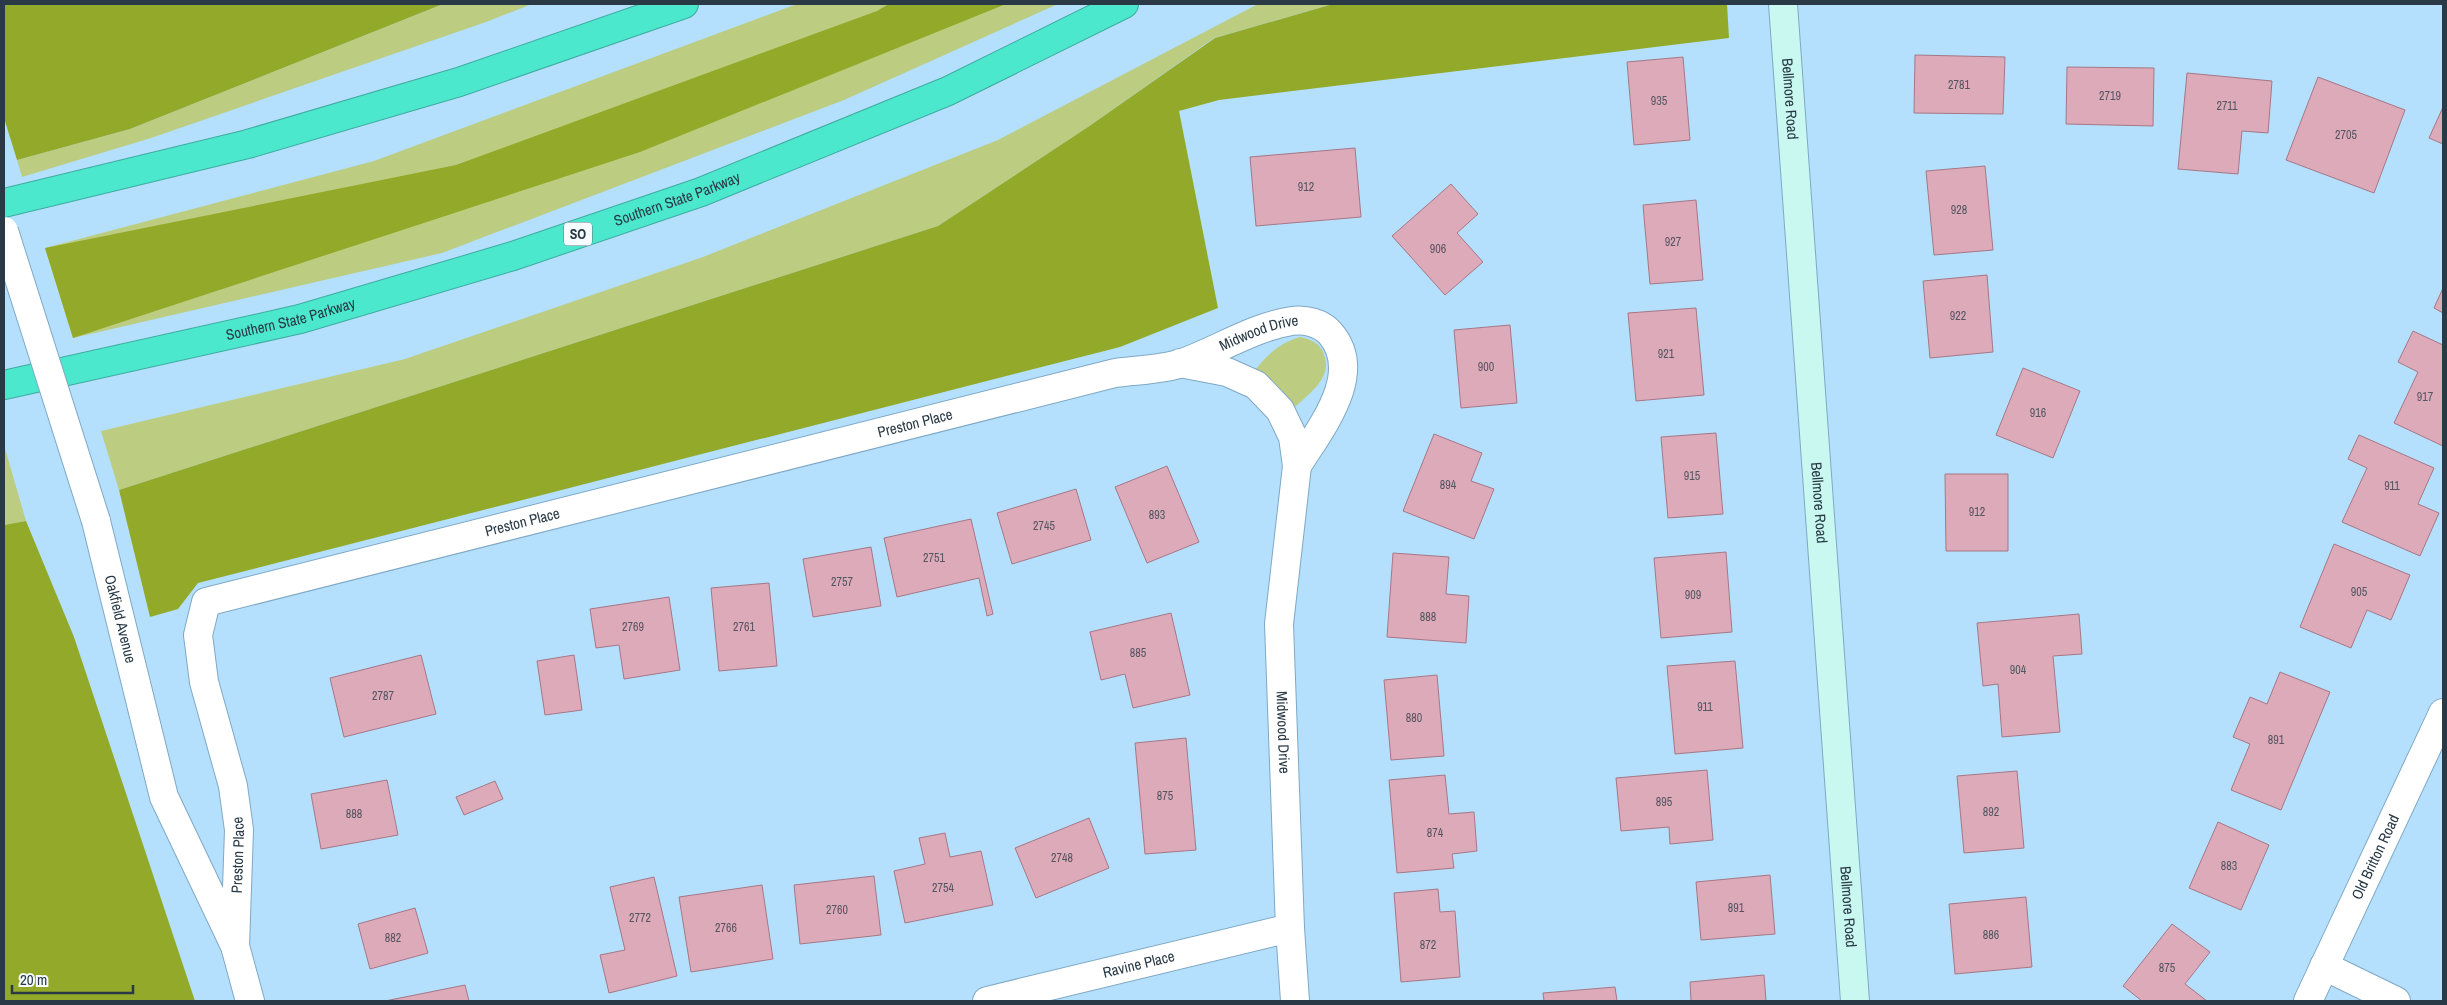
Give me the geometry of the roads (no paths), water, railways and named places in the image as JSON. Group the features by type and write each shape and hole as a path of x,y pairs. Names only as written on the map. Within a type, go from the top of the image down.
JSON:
{"highway":[{"path":"4,203 248,144 459,82 684,4"},
{"name":"Southern State Parkway","path":"4,385 300,319 513,256 692,196 948,90 1124,4"}],"main road":[{"name":"Bellmore Road","path":"1784,4 1855,1001"}],"street":[{"name":"Oakfield Avenue","path":"4,231 96,522 164,797 235,946 250,1001"},
{"name":"Midwood Drive","path":"1180,364 1273,325 1294,320 1310,322 1325,327 1336,340 1343,360 1342,382 1333,407 1297,466"},
{"name":"Midwood Drive","path":"1180,364 1227,372 1256,385 1280,410 1293,437 1297,466 1279,624 1290,928 1295,1001"},
{"name":"Preston Place","path":"235,946 239,830 230,776 204,682 198,635 206,602 1115,373 1180,364"},
{"name":"Old Britton Road","path":"2308,1001 2443,713"},
{"name":"Ravine Place","path":"987,1001 1290,928"},
{"path":"2324,966 2396,1001"}]}
